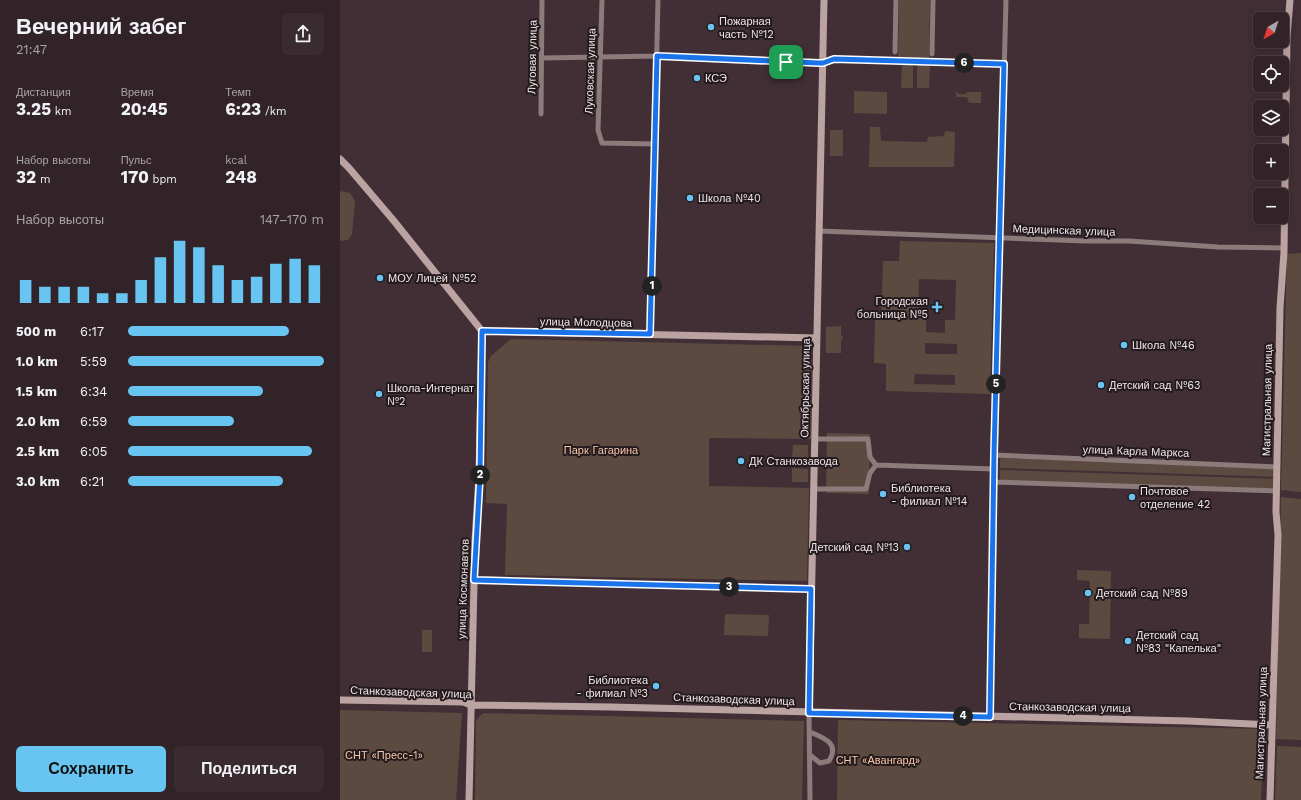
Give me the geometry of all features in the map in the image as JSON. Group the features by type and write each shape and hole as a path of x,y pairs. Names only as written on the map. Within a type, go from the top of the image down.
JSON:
{"street":[{"name":"Луговая улица","path":"541,114 542,0"},
{"name":"Луковская улица","path":"602,0 598,130 602,143 655,144"},
{"path":"650,334 658,0"},
{"name":"Октябрьская улица","path":"810,800 809,713 811,589 824,0"},
{"path":"895,52 896,0"},
{"path":"932,54 933,0"},
{"path":"990,717 994,455 1006,0"},
{"name":"Магистральная улица","path":"1270,800 1278,535 1276,491 1280,308 1284,248 1287,37 1290,0"},
{"path":"542,58 657,56 823,63 834,59 1004,64"},
{"path":"340,159 394,222 482,331"},
{"name":"Медицинская улица","path":"819,231 1134,242 1218,248 1284,248"},
{"name":"улица Молодцова","path":"482,331 817,338"},
{"name":"улица Космонавтов","path":"469,800 474,580 480,476 482,331"},
{"path":"814,439 868,439 870,458 876,465 994,469"},
{"name":"улица Карла Маркса","path":"994,455 1277,467"},
{"path":"813,489 866,488 870,473 876,465"},
{"path":"994,482 1276,491"},
{"path":"474,580 811,589"},
{"name":"Станкозаводская улица","path":"340,700 463,702 471,705 1188,721 1272,725"},
{"path":"810,732 826,739 832,745 833,754 829,761 820,763 810,756"}],"green space":[{"path":"899,0 930,0 929,58 898,57"},
{"path":"902,64 913,64 913,88 901,88"},
{"path":"917,64 930,65 929,88 917,88"},
{"path":"854,91 887,92 887,114 854,113"},
{"path":"956,92 958,94 966,94 967,92 981,92 981,103 969,103 967,97 956,97"},
{"path":"870,127 880,127 881,141 927,142 928,137 944,136 945,131 955,132 954,167 869,167"},
{"path":"830,130 843,130 843,156 830,156"},
{"path":"340,191 350,193 355,201 352,234 348,240 340,241"},
{"name":"Городская больница №5","path":"900,241 994,243 990,394 886,391 886,364 874,363 875,319 881,319 883,261 899,261","holes":["919,279 956,280 955,320 945,320 945,333 926,332 926,319 918,318","925,343 957,344 957,354 925,354","915,374 955,375 955,385 914,384"]},
{"path":"1301,253 1301,492 1281,490 1287,254"},
{"path":"841,326 841,335 843,337 841,341 841,353 826,353 826,327"},
{"name":"Парк Гагарина","path":"511,339 812,346 811,439 709,438 709,486 809,488 807,581 505,575 507,504 486,503 488,362 491,356"},
{"path":"827,433 870,434 869,494 826,493"},
{"path":"793,445 808,445 808,459 792,458"},
{"path":"1000,458 1276,467 1276,477 1000,468"},
{"path":"792,468 808,469 808,482 792,482"},
{"path":"1000,470 1276,479 1276,490 1000,481"},
{"path":"1281,497 1301,499 1301,740 1276,739"},
{"path":"1077,570 1111,571 1110,639 1079,638 1079,624 1089,624 1090,581 1077,580"},
{"path":"725,614 769,615 768,636 724,635"},
{"path":"422,630 432,630 432,652 422,652"},
{"name":"СНТ «Пресс-1»","path":"340,710 462,713 456,800 340,800"},
{"name":"СНТ «Авангард»","path":"483,713 804,721 802,800 475,800 476,720"},
{"name":"СНТ «Авангард»","path":"838,720 1264,729 1261,800 837,800"},
{"path":"1277,746 1301,747 1301,800 1275,800"}],"place":[{"name":"Пожарная часть №12","path":"711,27"},
{"name":"КСЭ","path":"697,78"},
{"name":"Школа №40","path":"690,198"},
{"name":"МОУ Лицей №52","path":"380,278"},
{"name":"Городская больница №5","path":"937,307"},
{"name":"Школа №46","path":"1124,345"},
{"name":"Детский сад №63","path":"1101,385"},
{"name":"Школа-Интернат №2","path":"379,394"},
{"name":"ДК Станкозавода","path":"741,461"},
{"name":"Библиотека - филиал №14","path":"883,494"},
{"name":"Почтовое отделение 42","path":"1132,497"},
{"name":"Детский сад №13","path":"907,547"},
{"name":"Детский сад №89","path":"1088,593"},
{"name":"Детский сад №83 \"Капелька\"","path":"1128,641"},
{"name":"Библиотека - филиал №3","path":"656,686"}],"route":[{"path":"657,56 786,62 823,63 834,59 1004,64 994,455 990,717 809,713 811,589 474,580 480,476 482,331 650,334 657,56"}]}
